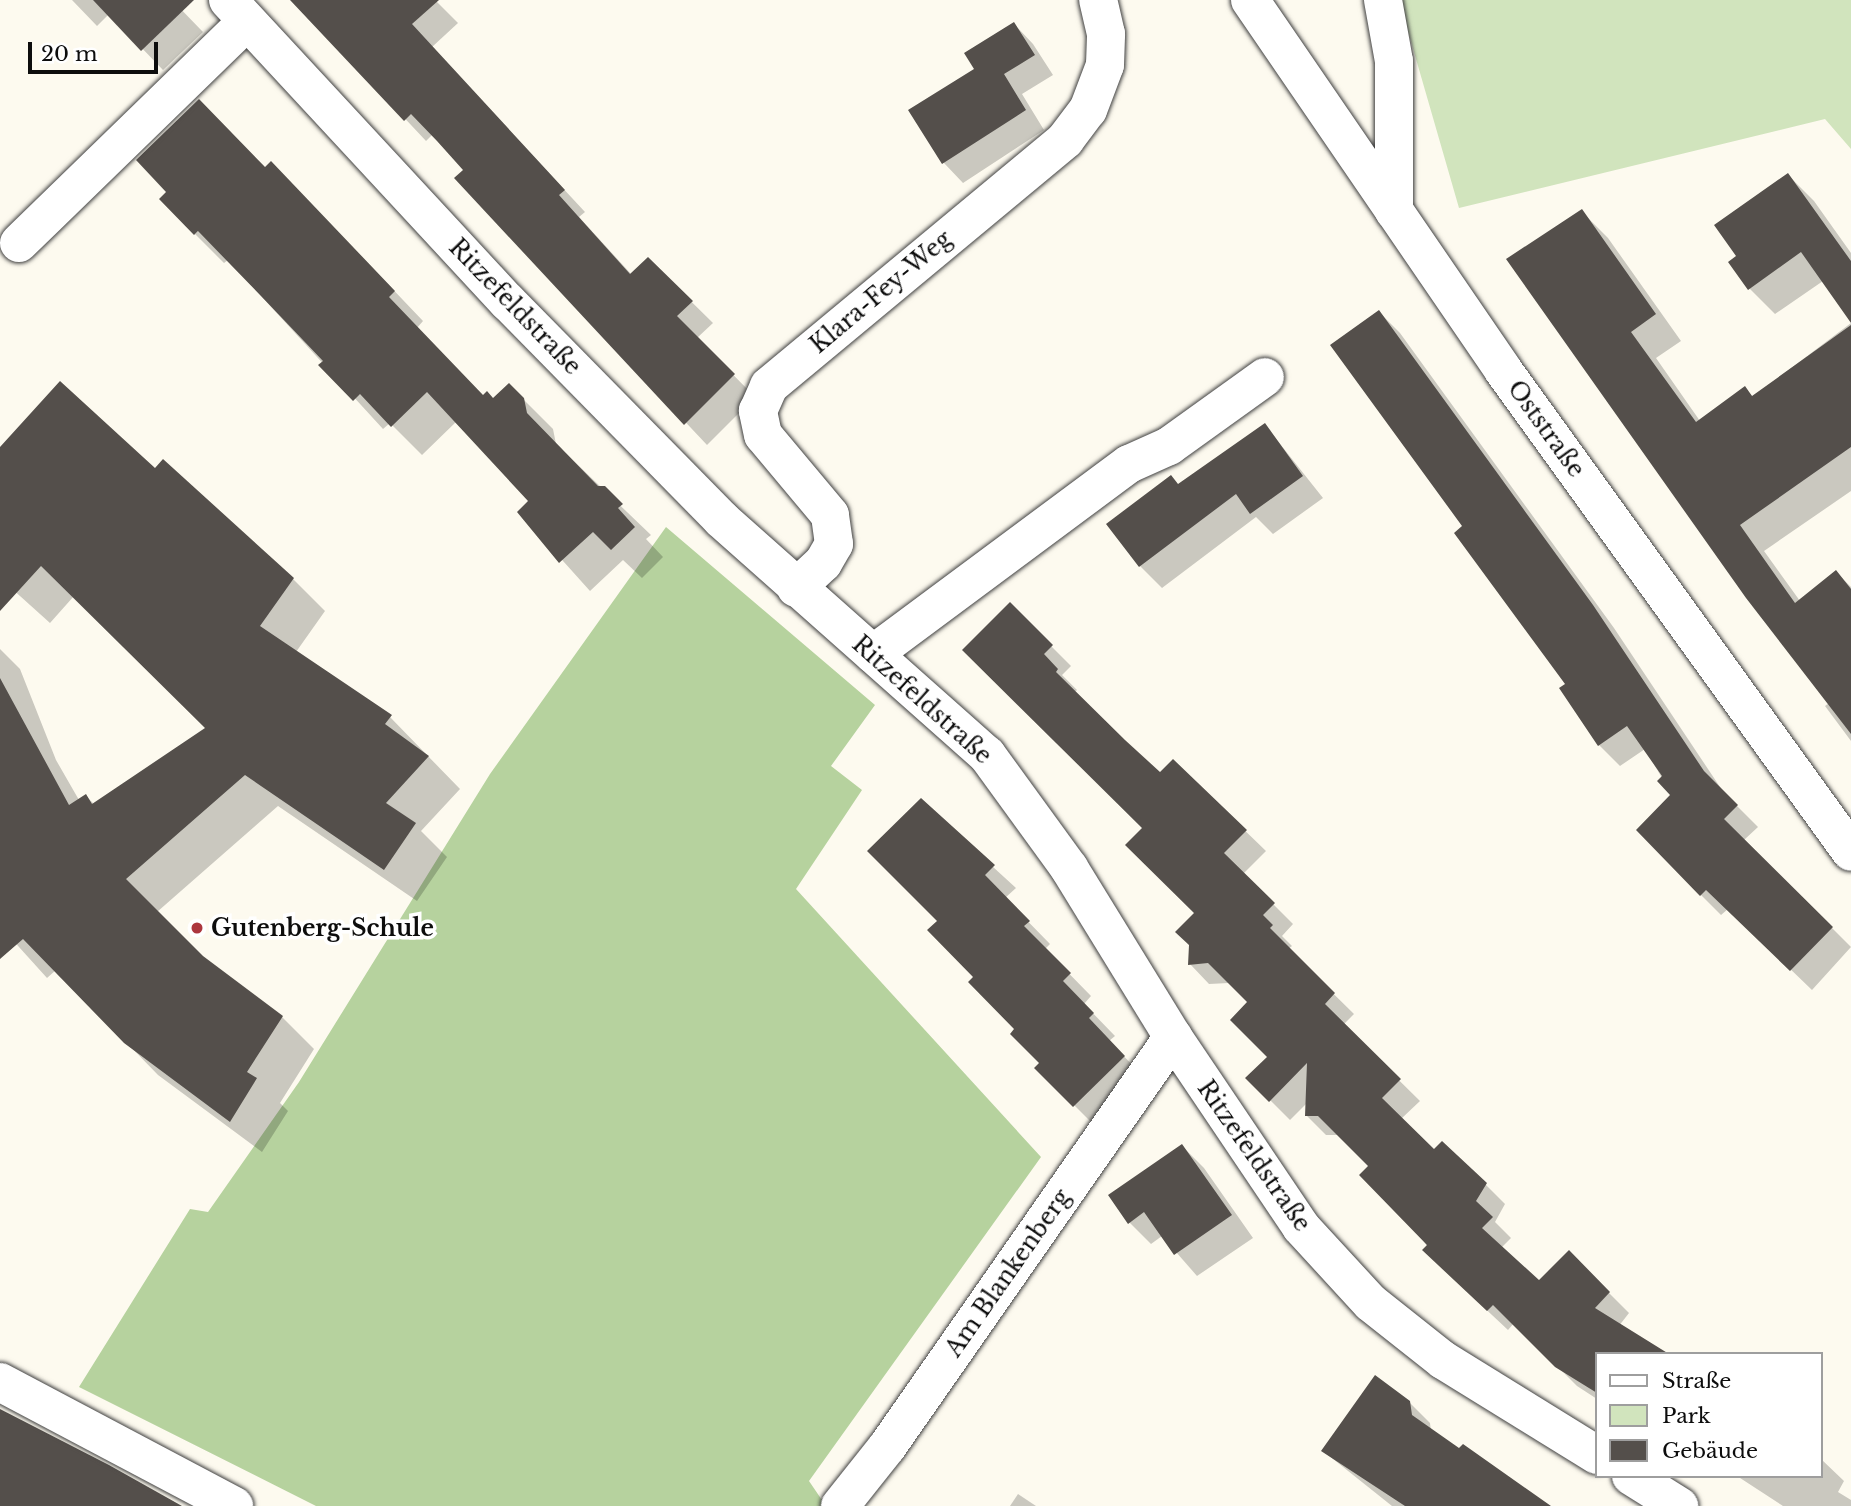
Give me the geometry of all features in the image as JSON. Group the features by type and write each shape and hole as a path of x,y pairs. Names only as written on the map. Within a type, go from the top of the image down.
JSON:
{"street":[{"name":"Klara-Fey-Weg","path":"796,588 823,563 834,544 830,515 763,435 758,411 769,386 1065,140 1088,110 1105,65 1106,34 1098,0"},
{"name":"Oststraße","path":"1250,0 1394,211 1851,852"},
{"path":"1383,0 1394,61 1394,211"},
{"name":"Ritzefeldstraße","path":"238,11 508,302 721,519 987,755 1069,868 1172,1037 1301,1227 1371,1303 1443,1360 1596,1454"},
{"path":"19,243 238,11"},
{"path":"873,654 1129,464 1169,446 1265,377"},
{"name":"Am Blankenberg","path":"840,1506 894,1436 1172,1037"},
{"path":"0,1382 234,1506"},
{"path":"1634,1478 1679,1506"}],"green space":[{"path":"1399,0 1851,0 1851,149 1825,119 1459,208"},
{"path":"666,527 875,705 831,766 862,790 796,889 1041,1157 809,1481 826,1506 316,1506 79,1387 190,1209 208,1212 299,1082 490,774"}],"building":[{"path":"93,0 194,0 141,51"},
{"path":"290,0 439,0 412,24 565,190 559,195 630,274 648,257 693,301 677,316 735,374 684,425 454,178 463,170 437,141 411,114 404,121"},
{"path":"1014,22 1035,55 1004,74 1026,110 942,164 908,110 974,69 964,53"},
{"path":"199,99 265,167 271,161 395,291 389,297 483,395 487,391 493,398 509,383 524,398 527,413 598,486 605,486 623,504 618,508 635,527 611,550 593,532 559,563 517,512 528,501 427,392 391,427 360,394 353,401 318,365 323,361 261,296 198,231 194,235 159,199 166,192 136,160"},
{"path":"1788,173 1851,261 1851,323 1801,252 1748,290 1728,262 1736,256 1714,225"},
{"path":"1582,209 1656,314 1631,332 1696,422 1745,386 1752,396 1851,325 1851,447 1740,525 1795,603 1836,570 1851,589 1851,734 1746,598 1506,259"},
{"path":"1379,310 1593,605 1704,771 1738,805 1724,819 1833,927 1790,971 1706,890 1700,896 1636,830 1670,795 1657,781 1662,776 1627,726 1598,746 1559,688 1565,684 1454,533 1462,526 1330,345"},
{"path":"60,381 155,468 163,459 294,578 260,626 392,715 385,724 429,756 386,803 416,823 384,870 245,775 126,879 203,956 283,1016 247,1072 257,1078 230,1122 124,1043 23,939 0,959 0,678 69,805 86,794 92,804 205,728 41,566 0,611 0,447"},
{"path":"1265,423 1303,476 1250,514 1236,494 1139,567 1106,524 1171,475 1178,484"},
{"path":"1010,602 1053,645 1044,654 1058,669 1056,672 1125,740 1160,772 1173,759 1247,830 1224,853 1275,903 1263,915 1273,925 1270,928 1335,993 1325,1004 1401,1079 1382,1098 1434,1149 1442,1141 1487,1183 1476,1201 1493,1217 1482,1228 1539,1280 1569,1250 1610,1292 1595,1308 1666,1352 1596,1352 1596,1392 1555,1367 1493,1305 1487,1311 1422,1250 1427,1245 1359,1175 1368,1166 1318,1116 1305,1116 1307,1063 1269,1102 1245,1078 1267,1057 1230,1020 1247,1002 1208,963 1188,965 1189,945 1175,932 1194,913 1125,845 1142,828 962,650"},
{"path":"921,798 995,865 985,875 1030,921 1024,926 1071,973 1063,981 1094,1013 1089,1018 1125,1056 1073,1107 1034,1068 1039,1063 1010,1034 1014,1029 968,982 973,977 927,930 937,921 867,851"},
{"path":"1182,1144 1232,1215 1174,1255 1144,1212 1128,1224 1108,1195"},
{"path":"1375,1375 1410,1401 1412,1415 1459,1448 1463,1444 1551,1506 1405,1506 1321,1451"},
{"path":"0,1409 109,1465 182,1506 0,1506"}],"place":[{"name":"Gutenberg-Schule","path":"197,928"}]}
